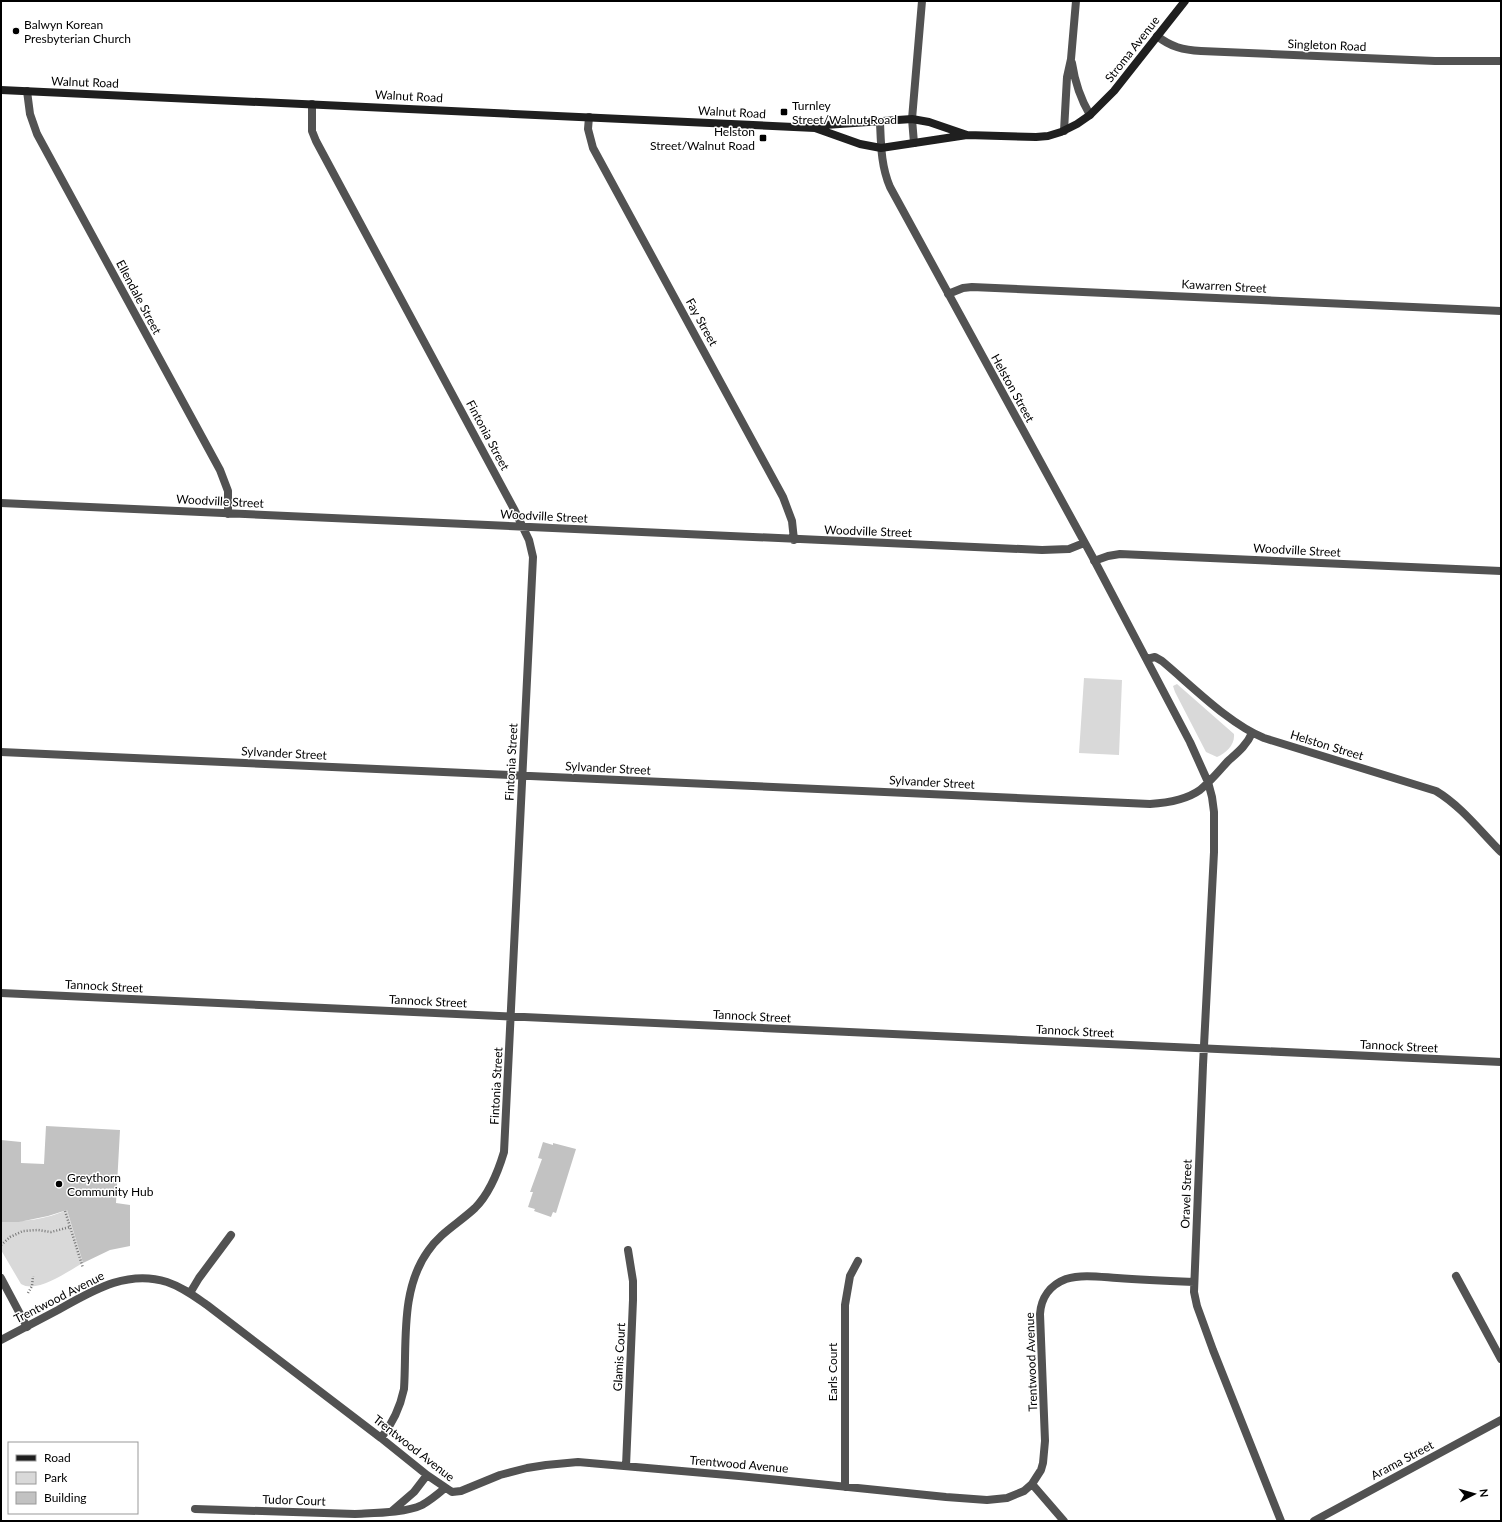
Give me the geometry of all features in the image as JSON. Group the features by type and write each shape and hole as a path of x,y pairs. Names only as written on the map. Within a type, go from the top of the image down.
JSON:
{"street":[{"path":"914,143 912,119 922,1"},
{"path":"1064,131 1067,77 1071,59 1076,1"},
{"name":"Stroma Avenue","path":"1093,112 1114,91 1184,1"},
{"name":"Singleton Road","path":"1157,36 1172,47 1183,50 1419,60 1501,61"},
{"path":"1071,59 1076,86 1081,99 1093,112"},
{"name":"Walnut Road","path":"1,90 815,128 831,125 912,119 929,122 967,135"},
{"name":"Ellendale Street","path":"27,91 30,114 37,134 220,470 228,492 228,514"},
{"name":"Fintonia Street","path":"312,104 311,122 312,131 316,141 524,527 533,557 506,1138 504,1152 492,1183 476,1207 435,1241 420,1263 410,1290 408,1305 404,1389 402,1401 397,1414 381,1438"},
{"name":"Walnut Road","path":"815,128 860,144 881,148 967,135 1017,137 1048,136 1064,131 1077,124 1093,112"},
{"name":"Fay Street","path":"589,117 588,129 593,148 783,497 792,521 794,540"},
{"name":"Helston Street","path":"880,122 881,148 885,175 890,187 1147,659 1190,742 1208,782 1212,797 1214,812 1214,852"},
{"name":"Kawarren Street","path":"948,294 963,288 972,287 1501,311"},
{"name":"Woodville Street","path":"1,503 794,540 1057,550 1075,548 1084,543"},
{"name":"Woodville Street","path":"1094,562 1114,554 1120,554 1501,571"},
{"name":"Helston Street","path":"1147,659 1155,657 1162,661 1230,718 1252,733 1436,791 1456,806 1501,852"},
{"name":"Sylvander Street","path":"1,752 1150,804 1162,803 1199,791 1249,740 1252,733"},
{"name":"Oravel Street","path":"1214,852 1194,1282 1195,1298 1281,1521"},
{"name":"Tannock Street","path":"1,994 1501,1062"},
{"path":"190,1293 199,1278 231,1235"},
{"name":"Glamis Court","path":"626,1466 633,1300 633,1281 628,1250"},
{"name":"Earls Court","path":"845,1487 845,1305 850,1276 858,1261"},
{"name":"Trentwood Avenue","path":"1,1340 99,1287 113,1283 149,1279 166,1282 190,1293 381,1438 427,1475 452,1492 458,1492 500,1475 546,1465 578,1462 992,1500 1007,1498 1024,1492 1032,1484 1041,1470 1045,1453 1040,1314 1042,1301 1045,1296 1058,1283 1075,1277 1086,1276 1194,1282"},
{"path":"1456,1276 1501,1359"},
{"path":"1,1278 27,1327"},
{"name":"Arama Street","path":"1314,1521 1501,1420"},
{"path":"392,1511 414,1492 427,1475"},
{"path":"1032,1484 1064,1521"},
{"name":"Tudor Court","path":"196,1509 355,1514 392,1511 412,1509 422,1505 445,1488"}],"path":[{"path":"65,1211 83,1268"},
{"path":"1,1245 10,1237 23,1231 38,1230 51,1232 70,1227"},
{"path":"28,1293 32,1286 33,1276"}],"green space":[{"path":"1084,678 1122,680 1119,755 1079,753"},
{"path":"1177,684 1234,734 1233,742 1224,753 1217,757 1206,752 1175,692 1173,686"},
{"path":"67,1210 83,1263 44,1284 28,1286 21,1284 1,1250 1,1222 35,1219 51,1216"}],"building":[{"name":"Greythorn Community Hub","path":"46,1126 120,1130 116,1203 130,1205 130,1246 110,1250 83,1263 67,1210 48,1216 19,1222 1,1222 1,1140 21,1142 21,1163 44,1164"},
{"path":"543,1142 576,1149 556,1213 553,1212 551,1217 534,1211 535,1209 528,1207 533,1192 530,1192 542,1159 538,1158"}],"place":[{"name":"Balwyn Korean Presbyterian Church","path":"16,31"},
{"name":"Turnley Street/Walnut Road","path":"784,112"},
{"name":"Helston Street/Walnut Road","path":"763,138"},
{"name":"Greythorn Community Hub","path":"59,1184"}]}
